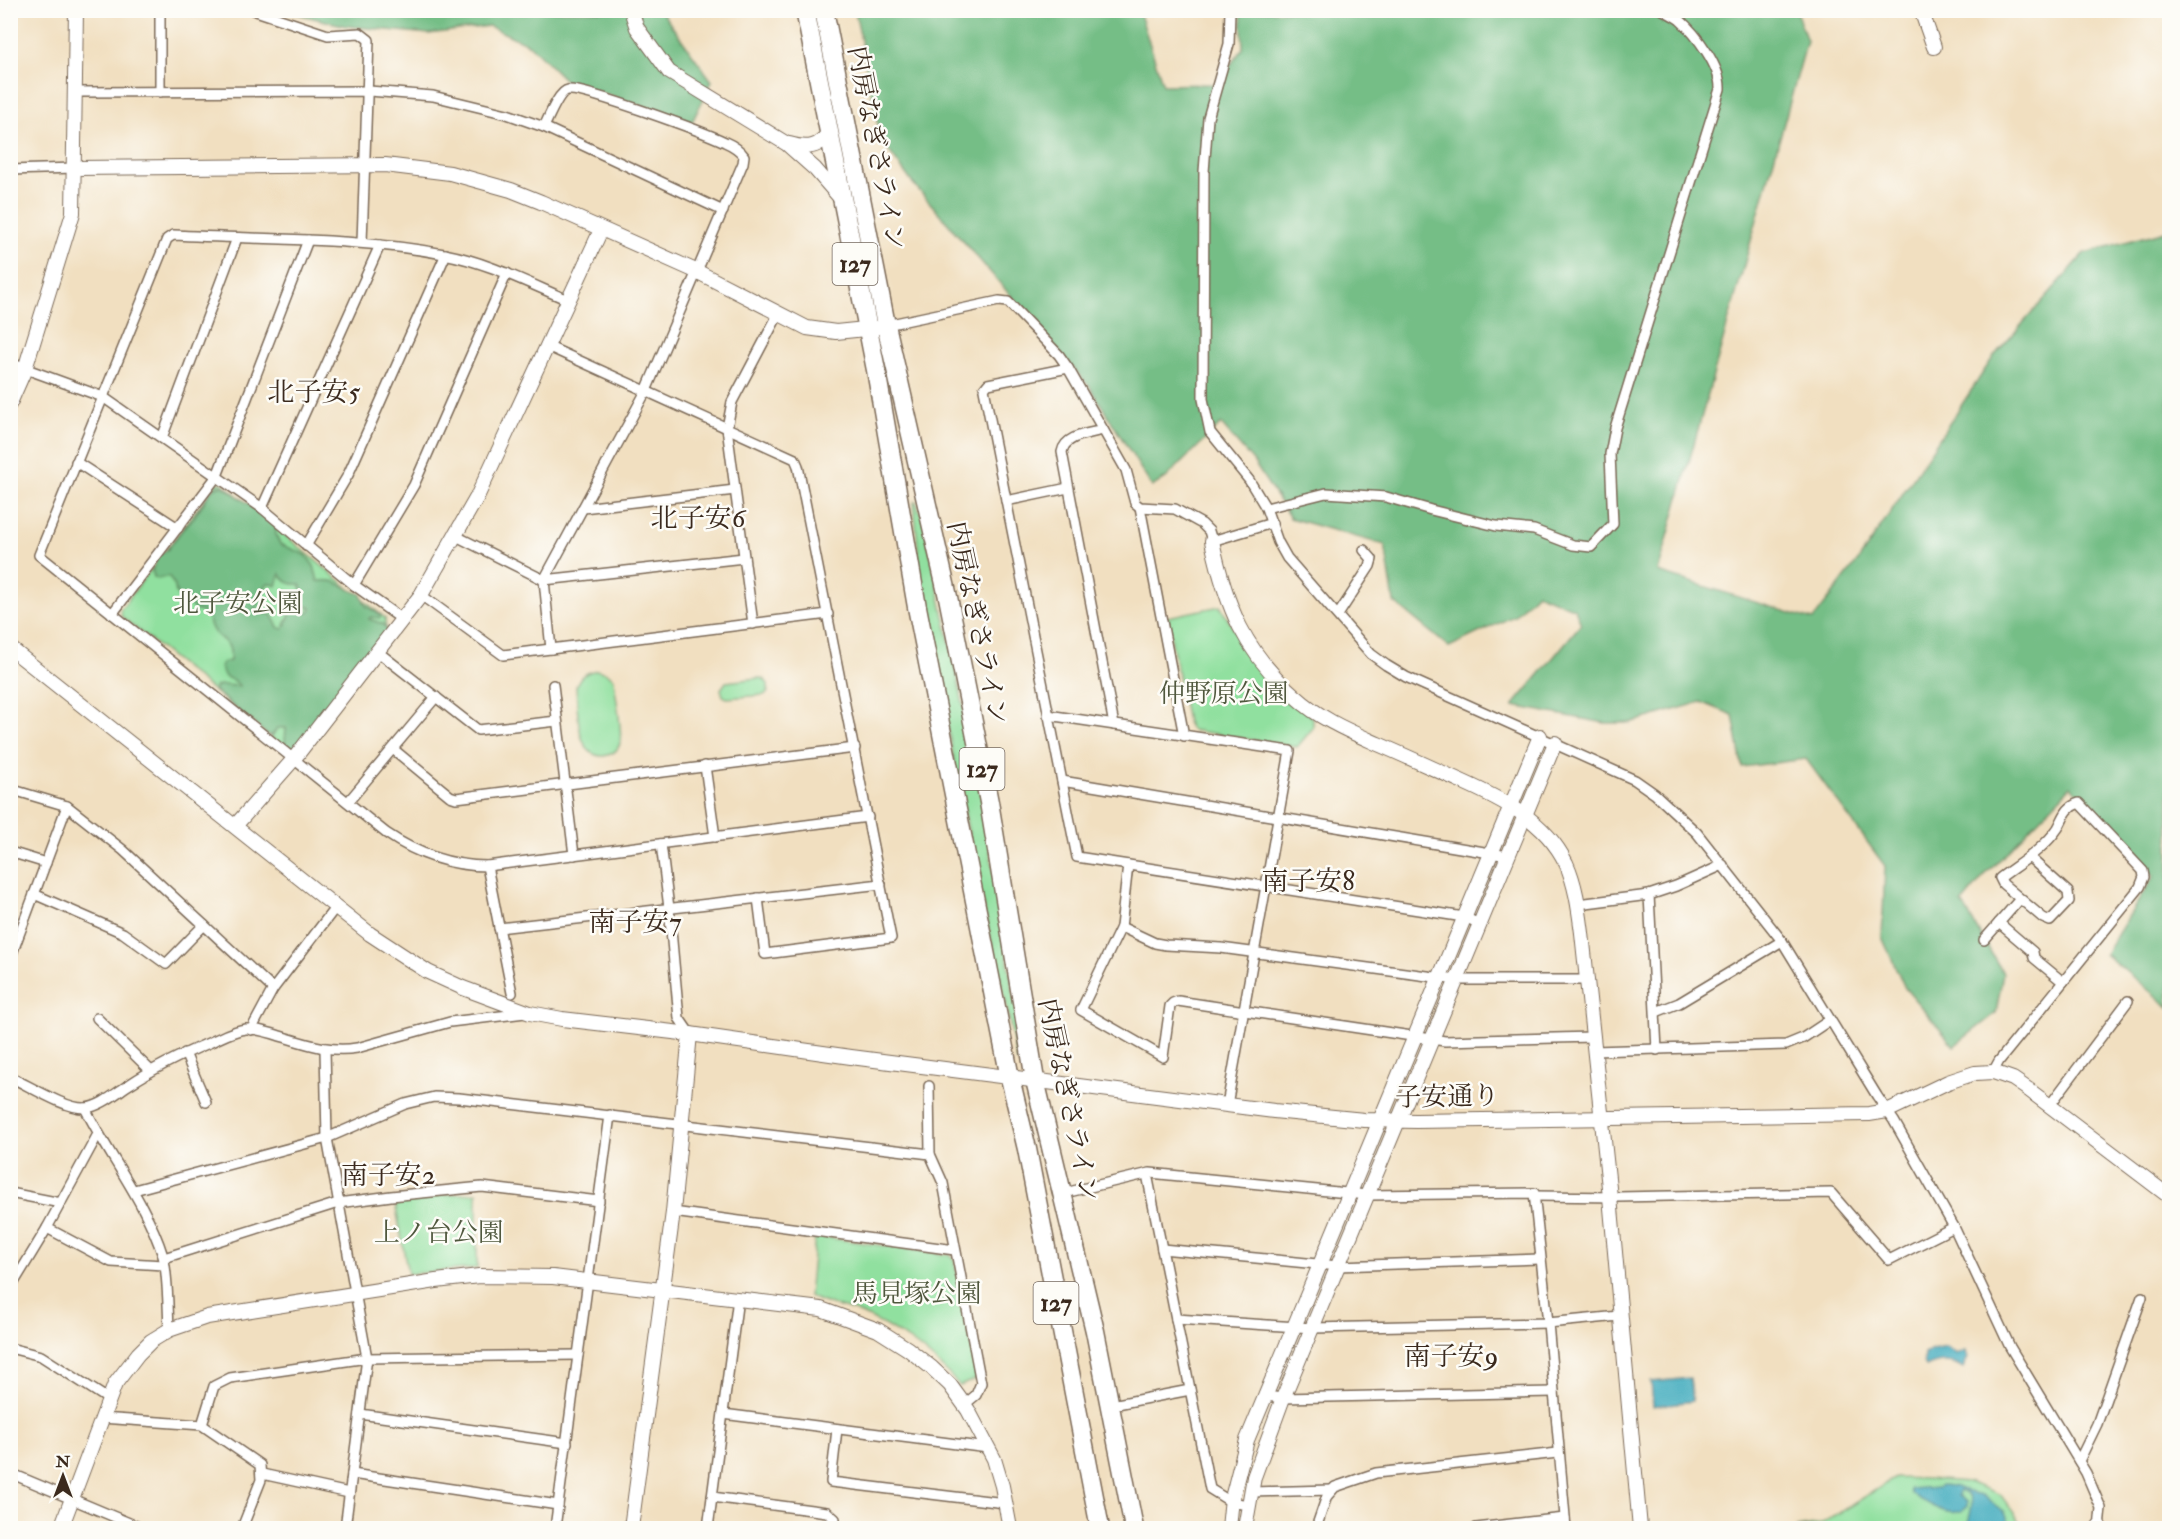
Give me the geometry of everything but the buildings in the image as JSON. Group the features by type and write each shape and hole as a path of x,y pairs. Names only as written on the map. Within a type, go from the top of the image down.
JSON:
{"highway":[{"name":"内房なぎさライン","path":"806,10 876,370 917,607 1010,1078 1027,1149 1100,1528"},
{"name":"内房なぎさライン","path":"824,10 886,325 948,597 980,757 1035,1080 1095,1331 1134,1528"}],"street":[{"path":"10,403 25,369 73,213 76,10"},
{"path":"160,10 160,92"},
{"path":"253,10 328,35 360,33 365,35 371,44 362,242"},
{"path":"631,10 637,28 669,72 787,144 815,169 843,201"},
{"path":"1230,10 1229,44 1208,118 1206,151 1203,399 1210,432 1249,480 1266,508 1278,542 1287,558 1371,654 1406,677 1635,780 1655,794 1697,833 1723,865 1782,941 1916,1157 1954,1227 2010,1347 2079,1461 2101,1508 2099,1528"},
{"path":"1266,508 1326,493 1386,497 1496,526 1534,530 1573,544 1591,547 1613,525 1610,453 1615,428 1720,89 1721,79 1698,38 1678,18 1663,10"},
{"path":"1921,10 1934,47"},
{"path":"544,127 561,93 570,90 599,97 726,143 744,156 698,272 646,391 544,580 551,649"},
{"path":"76,92 369,91 433,96 507,114 544,127 723,211"},
{"path":"787,144 811,147 825,139 829,130"},
{"path":"10,170 365,165 416,167 481,181 541,202 698,272 807,328 822,332 867,330 999,300 1008,302 1059,355 1068,368 1126,470 1135,503 1140,507 1175,509 1202,524 1209,531 1221,584 1239,628 1258,657 1297,699 1334,724 1510,805 1541,828 1558,848 1573,881 1578,904 1610,1197 1640,1528"},
{"path":"235,826 293,760 421,595 477,497 601,230"},
{"path":"568,300 507,273 446,254 362,242 173,235 167,239 39,555 293,760 402,844 449,863 487,866 868,817"},
{"path":"162,438 237,238"},
{"path":"112,614 217,476 308,240"},
{"path":"262,508 380,245"},
{"path":"306,546 348,475 446,254"},
{"path":"354,585 414,485 507,273"},
{"path":"753,624 727,428 732,402 779,313"},
{"path":"547,346 795,459 798,466 891,938 765,954 758,898"},
{"path":"10,363 103,397 262,508 354,585 403,620"},
{"path":"1068,368 988,384 984,388 1077,856 1464,917 1480,924"},
{"path":"1103,430 1068,440 1062,452 1114,725"},
{"path":"76,462 178,528"},
{"path":"1006,501 1068,488"},
{"path":"583,508 735,490"},
{"path":"1140,507 1184,736"},
{"path":"1212,541 1272,523"},
{"path":"456,536 544,580 744,558"},
{"path":"1338,615 1370,566 1372,559 1364,550"},
{"path":"421,595 503,655 828,614"},
{"name":"子安通り","path":"10,648 370,934 428,972 530,1013 1010,1078 1327,1117 1398,1121 1869,1114 1887,1111 1966,1074 1993,1072"},
{"path":"378,652 478,730 557,721"},
{"path":"553,685 574,855"},
{"path":"348,802 436,697"},
{"path":"1048,715 1290,752 1227,1105"},
{"path":"1229,1528 1231,1502 1247,1440 1540,736"},
{"path":"1245,1528 1249,1498 1260,1458 1283,1398 1555,743"},
{"path":"393,749 450,796 456,798 855,748"},
{"path":"705,766 715,837"},
{"path":"1062,781 1508,856"},
{"path":"10,789 67,806 123,850 273,989"},
{"path":"2029,857 2068,892 2069,901 2050,921 2020,899 2003,884 2000,878 2047,841 2057,829 2069,807 2079,803 2143,871 2144,877 2140,887 1999,1061 1993,1072 2013,1079 2050,1105 2169,1197"},
{"path":"10,958 67,806"},
{"path":"631,1528 664,1289 690,1034 679,1018 661,844"},
{"path":"10,852 46,863"},
{"path":"1128,865 1121,927 1081,1010 1163,1057 1170,1006 1178,1001 1432,1040 1592,1036"},
{"path":"1578,904 1649,895 1676,886 1723,865"},
{"path":"487,866 512,993"},
{"path":"499,928 881,884"},
{"path":"34,894 123,933 166,964 204,925"},
{"path":"1649,895 1657,1050"},
{"path":"1984,940 2020,899"},
{"path":"251,1030 273,989 335,908"},
{"path":"1999,923 2033,952 2034,958 2062,982"},
{"path":"1121,927 1155,943 1166,945 1255,952 1457,980 1587,980"},
{"path":"1656,1012 1679,1003 1782,941"},
{"path":"2050,1105 2128,1000"},
{"path":"10,1077 60,1101 75,1107 86,1108 98,1104 185,1053 230,1033 245,1029 258,1030 325,1049 342,1051 450,1022 530,1013"},
{"path":"97,1018 151,1071"},
{"path":"1594,1052 1786,1045 1803,1038 1830,1020"},
{"path":"325,1049 327,1138 367,1358 345,1528"},
{"path":"185,1053 206,1102"},
{"path":"929,1086 930,1154 943,1183 981,1383 976,1395 964,1405"},
{"path":"134,1190 327,1138 405,1104 434,1097 610,1115 930,1154"},
{"path":"86,1108 98,1134 141,1201 164,1261 169,1330"},
{"path":"555,1528 610,1115"},
{"path":"10,1289 47,1228 98,1134"},
{"path":"1073,1191 1150,1173 1367,1195 1531,1192 1535,1196 1610,1197 1831,1192 1888,1260 1954,1227"},
{"path":"1147,1174 1210,1489 1231,1502 1249,1498 1332,1490"},
{"path":"47,1228 111,1262 164,1261 338,1203 447,1189 482,1187 599,1201"},
{"path":"10,1194 61,1203"},
{"path":"1535,1196 1566,1528"},
{"path":"673,1212 955,1250"},
{"path":"1162,1249 1338,1266 1540,1259"},
{"path":"61,1528 115,1383 151,1341 169,1330 207,1317 479,1276 553,1276 820,1309 878,1330 932,1368 950,1385 964,1405 994,1459 1010,1528"},
{"path":"2079,1461 2101,1414 2142,1297"},
{"path":"708,1528 738,1298"},
{"path":"1176,1319 1313,1328 1548,1323 1619,1316"},
{"path":"10,1348 40,1356 108,1400"},
{"path":"202,1425 214,1386 230,1378 367,1358 578,1355"},
{"path":"1117,1404 1190,1390"},
{"path":"1266,1396 1283,1398 1554,1392"},
{"path":"360,1414 567,1443"},
{"path":"723,1414 988,1448"},
{"path":"101,1418 202,1425 260,1465 262,1474 242,1528"},
{"path":"837,1429 831,1482 1005,1503"},
{"path":"1316,1528 1327,1496 1335,1487 1376,1473 1558,1453"},
{"path":"10,1473 141,1528"},
{"path":"262,1474 349,1493"},
{"path":"351,1474 558,1505"},
{"path":"712,1497 830,1513 835,1519 833,1528"},
{"path":"1476,1528 1565,1518"}],"green space":[{"path":"285,11 661,11 712,81 692,122 567,82 530,45 489,26 429,34 346,26"},
{"path":"855,11 1139,11 1163,85 1216,84 1243,48 1241,11 1796,11 1807,41 1658,572 1813,620 1860,558 1994,356 2085,253 2169,230 2169,1007 2105,954 2154,876 2071,786 1985,875 1962,903 2003,973 1996,1013 1954,1046 1905,988 1882,937 1885,866 1806,759 1742,767 1733,715 1701,702 1630,723 1605,723 1513,706 1581,624 1575,609 1537,593 1514,616 1449,647 1394,602 1385,545 1290,518 1253,461 1221,424 1166,478 1152,487 1090,387 911,181 881,140"},
{"name":"北子安公園","path":"217,483 222,483 385,618 386,631 293,750 289,752 122,617 120,610"},
{"name":"北子安公園","path":"223,486 275,522 276,535 280,544 306,555 314,566 318,581 334,582 361,594 366,606 381,615 380,618 371,617 369,619 383,624 388,631 297,749 286,746 286,728 277,728 272,736 266,734 214,690 216,686 221,685 239,686 235,681 225,677 220,667 222,663 230,661 229,647 214,632 206,613 195,610 184,598 177,596 169,576 158,579 154,577 152,570 158,555 168,549 194,517 212,489","holes":["280,574 286,581 300,584 303,593 302,606 311,609 308,613 299,610 291,612 282,629 278,627 271,614 254,610 260,604 259,596 265,592 266,585 269,583 277,586"]},
{"path":"916,501 924,524 976,764 1024,1060 1017,1062 1006,1002 982,901 922,597 914,502"},
{"name":"仲野原公園","path":"1220,606 1254,663 1313,718 1313,728 1297,747 1191,730 1187,722 1167,617"},
{"path":"597,670 607,673 614,679 620,730 618,748 611,754 603,756 594,754 587,748 580,729 577,706 576,687 579,680 586,673"},
{"path":"764,679 768,684 768,692 764,695 727,698 723,696 721,689 726,682"},
{"name":"上ノ台公園","path":"477,1193 477,1268 408,1274 395,1202 437,1195"},
{"name":"馬見塚公園","path":"815,1236 950,1255 954,1259 978,1378 960,1386 936,1361 899,1333 854,1311 809,1296"},
{"path":"1895,1478 1968,1482 2000,1494 2025,1528 1796,1528 1821,1524"}],"water":[{"path":"1946,1347 1956,1355 1966,1351 1968,1358 1963,1368 1954,1363 1945,1362 1926,1367 1925,1354"},
{"path":"1690,1378 1693,1401 1653,1406 1651,1382"},
{"path":"1940,1485 1954,1486 1982,1495 2005,1513 2011,1528 1981,1528 1976,1524 1972,1528 1967,1528 1971,1501 1959,1491 1958,1496 1967,1502 1967,1507 1954,1512 1939,1509 1911,1494 1910,1489"}],"district":[{"name":"北子安5","path":"314,392"},
{"name":"北子安6","path":"698,518"},
{"name":"南子安8","path":"1308,881"},
{"name":"南子安7","path":"635,922"},
{"name":"南子安2","path":"388,1175"},
{"name":"南子安9","path":"1451,1356"}]}
